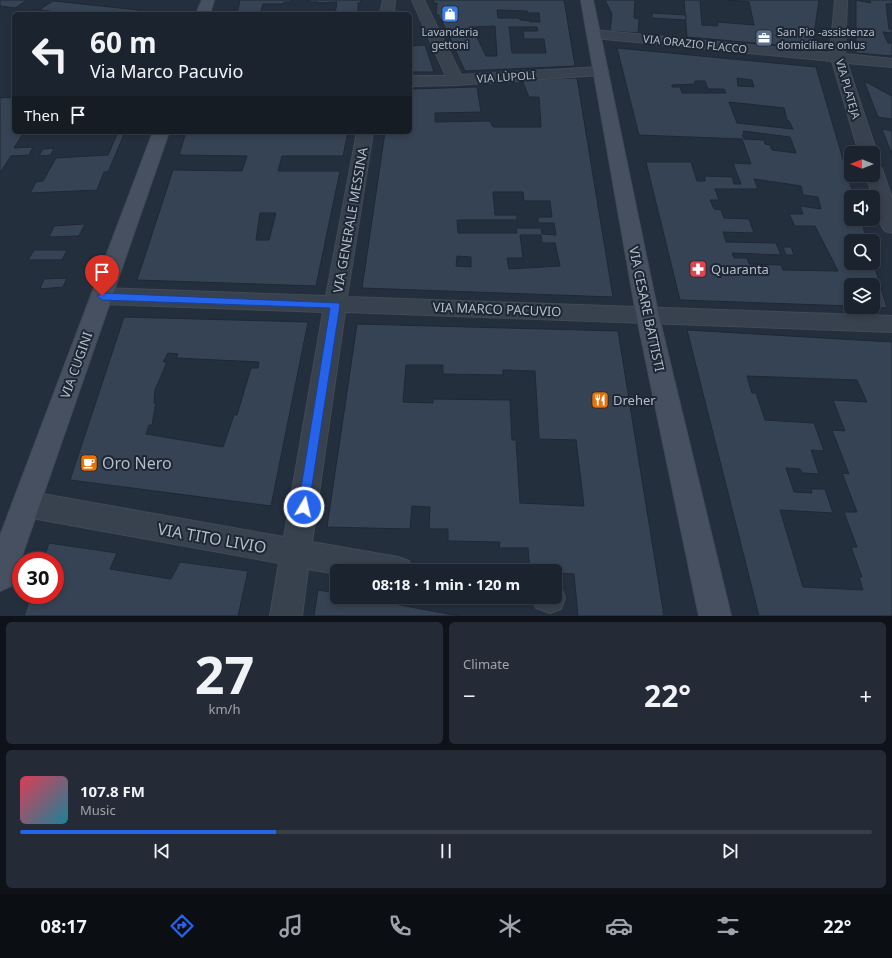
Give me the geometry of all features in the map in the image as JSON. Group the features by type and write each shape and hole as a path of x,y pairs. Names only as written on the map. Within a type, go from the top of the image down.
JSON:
{"main road":[{"path":"204,12 208,0"},
{"name":"VIA CESARE BATTISTI","path":"587,0 646,313 715,616"},
{"name":"VIA CUGINI","path":"0,576 160,134"}],"street":[{"path":"386,12 389,0"},
{"path":"418,0 456,80"},
{"name":"VIA PLATEJA","path":"841,0 837,49 838,58 866,146"},
{"name":"VIA ORAZIO FLACCO","path":"594,34 892,64"},
{"name":"VIA LÙPOLI","path":"412,81 456,80 601,71"},
{"name":"VIA GENERALE MESSINA","path":"286,616 335,305 365,134"},
{"path":"877,182 891,223"},
{"name":"VIA MARCO PACUVIO","path":"102,296 335,305 646,313 892,324"},
{"name":"VIA TITO LIVIO","path":"26,504 359,564"}],"building":[{"path":"0,0 27,0 15,8 0,6"},
{"path":"240,0 292,0 291,2 284,2 283,4 263,4 261,12 237,12"},
{"path":"309,0 361,0 360,3 358,3 358,12 335,12 337,2 309,2"},
{"path":"433,0 564,0 575,66 465,71 441,19 439,19 439,15 436,15 437,3 434,3","holes":["497,10 539,13 540,22 530,22 518,18 498,18","495,26 497,56 486,56 472,27","509,27 537,27 538,31 523,31 524,39 544,39 546,53 512,53"]},
{"path":"605,0 635,0 634,18 639,19 638,33 610,31 612,14"},
{"path":"684,0 700,0 702,25 718,26 717,22 754,25 749,2 728,0 819,0 812,48 687,37"},
{"path":"856,0 871,3 869,0 892,0 892,4 886,4 889,29 892,29 892,33 883,32 888,43 892,43 892,56 856,53"},
{"path":"53,1 139,10 136,12 56,12 39,10"},
{"path":"39,10 55,12 36,12"},
{"path":"652,13 686,15 686,20 652,18"},
{"path":"425,45 434,72 412,72 412,46"},
{"path":"617,48 816,67 844,163 844,182 850,182 852,190 844,190 844,226 863,226 865,234 844,234 844,270 876,270 878,278 844,278 844,306 680,300 646,162 691,162 697,181 705,181 705,176 732,177 734,184 741,184 733,163 751,164 742,139 639,135","holes":["737,78 752,80 754,87 738,86","695,81 705,81 708,89 724,89 726,93 682,93 680,87 672,87 672,85 695,84","729,102 784,108 787,120 793,129 737,123","743,131 790,137 796,153 772,150 770,145 765,144 764,140 744,139 742,135 744,135","754,179 801,186 803,195 818,197 821,209 800,206 803,214 789,214 795,226 815,226 838,271 783,270 781,265 749,264 747,258 734,258 732,253 781,255 776,243 726,242 723,232 754,233 749,219 724,218 721,210 714,209 710,200 719,200 715,189 758,189"]},
{"path":"577,78 613,297 362,288 385,134 412,134 412,89 477,87 481,112 435,113 435,122 490,121 493,127 541,127 539,97 529,97 522,80","holes":["493,192 523,192 524,201 550,201 552,217 538,217 538,223 554,223 556,235 542,234 541,228 516,228 517,233 458,233 457,220 517,220 517,215 495,215","520,235 541,235 542,243 555,243 560,266 509,269 507,258 523,258","457,256 471,257 471,267 456,266"]},
{"path":"864,81 892,96 892,119 878,117"},
{"path":"12,97 12,134 23,134 14,148 33,147 29,155 11,156 0,173 0,98"},
{"path":"882,129 892,131 892,155"},
{"path":"117,134 124,134 108,172 104,172 97,190 30,193 36,182 43,181 56,158 108,155"},
{"path":"185,134 348,134 343,156 282,156 278,171 340,171 316,286 137,280 173,170 242,171 247,156 179,155","holes":["260,213 276,213 269,240 256,240"]},
{"path":"54,148 51,155 39,156 43,149"},
{"path":"85,224 79,236 49,237 54,226"},
{"path":"783,247 791,247 794,255 786,255"},
{"path":"34,250 67,250 62,260 28,260"},
{"path":"67,278 63,287 40,289 44,279"},
{"path":"880,284 887,308 880,308"},
{"path":"124,317 308,322 271,506 70,480","holes":["168,353 178,354 176,358 259,362 258,368 251,368 237,415 234,415 223,447 146,434 149,425 152,425 156,403 154,403 155,390 167,362 163,362"]},
{"path":"357,324 618,331 664,616 578,616 574,574 562,573 562,564 529,564 528,548 499,548 500,542 448,541 448,529 429,529 430,507 412,506 410,529 327,527","holes":["406,365 443,365 443,374 503,375 503,370 535,371 539,439 576,440 584,506 520,503 516,440 512,440 510,400 433,399 433,403 403,402"]},
{"path":"687,330 892,342 892,616 759,616","holes":["747,376 857,380 867,402 833,400 845,431 832,430 849,474 842,473 857,512 844,512 857,547 851,547 862,577 859,577 863,590 803,587 780,510 833,513 825,489 811,489 812,493 794,492 786,468 800,469 802,473 819,474 811,450 824,451 814,423 765,420 756,393 752,393"]},
{"path":"49,543 117,553 110,569 171,579 180,562 248,571 238,616 24,616 28,604 64,604 64,552 46,552"},
{"path":"318,590 330,592 330,604 395,604 459,616 314,616"}],"place":[{"name":"Lavanderia gettoni","path":"450,14"},
{"name":"San Pio -assistenza domiciliare onlus","path":"764,38"},
{"name":"Quaranta","path":"698,269"},
{"name":"Dreher","path":"600,400"},
{"name":"Oro Nero","path":"89,463"}],"route":[{"path":"102,296 335,305 304,507"}]}
